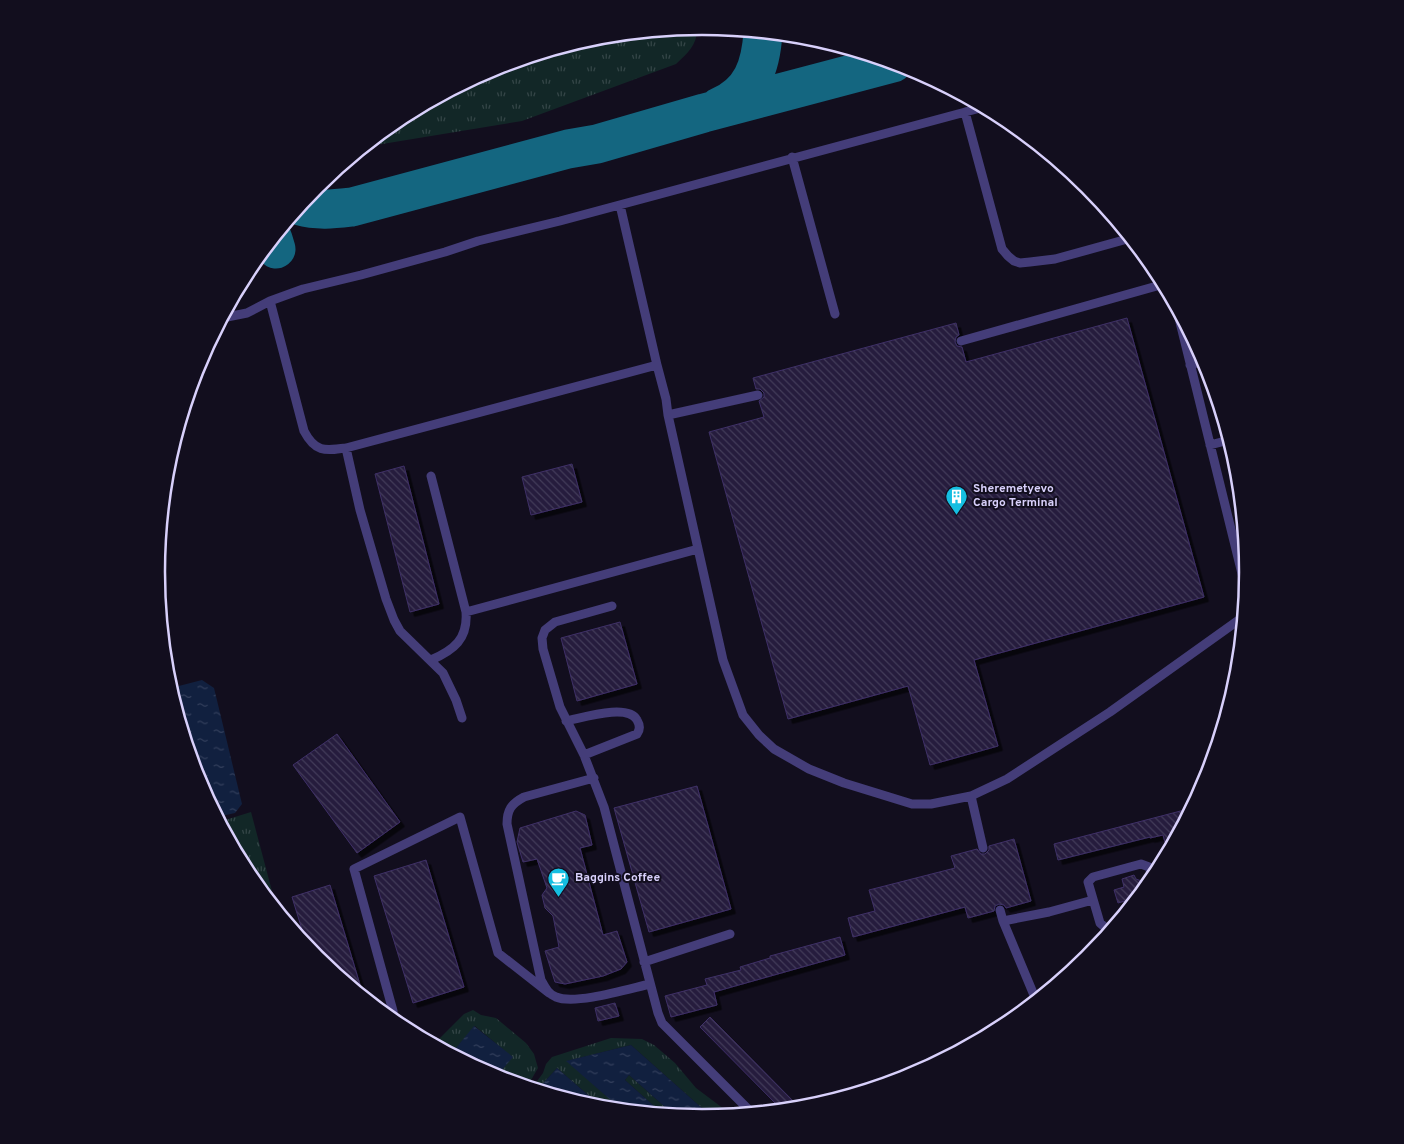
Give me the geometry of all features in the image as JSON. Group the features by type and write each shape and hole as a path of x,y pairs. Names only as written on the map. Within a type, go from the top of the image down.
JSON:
{"lane":[{"path":"230,316 247,312 303,289 975,109"},
{"path":"964,112 1002,249 1008,256 1020,263 1055,259 1124,240"},
{"path":"792,158 835,314"},
{"path":"620,205 666,399 723,660 743,715 759,735 774,749 809,769 844,783 912,804 930,804 971,796 1007,779 1110,712 1236,623"},
{"path":"960,341 1156,286"},
{"path":"270,301 304,431 310,443 330,450 346,448 657,365"},
{"path":"1182,330 1239,560"},
{"path":"1190,365 1197,363"},
{"path":"668,415 758,395"},
{"path":"1210,445 1223,442"},
{"path":"346,448 360,510 383,590 394,620 400,631 443,673 462,718"},
{"path":"431,476 466,612 467,625 462,637 455,646 445,654 431,660"},
{"path":"466,612 698,548"},
{"path":"612,606 556,622 545,630 542,638 543,649 560,708 584,755 604,807 644,962 662,1023 746,1107"},
{"path":"566,721 607,712 621,712 631,714 638,722 639,729 637,734 584,755"},
{"path":"549,993 541,980 510,843 507,824 508,809 524,797 594,778"},
{"path":"971,796 983,848"},
{"path":"393,1010 354,870 460,816 498,954 557,998 580,999 650,984"},
{"path":"1105,927 1100,923 1088,882 1093,877 1140,864 1149,868"},
{"path":"1003,921 1049,912 1093,900"},
{"path":"1000,910 1034,994"},
{"path":"644,962 730,934"}],"green space":[{"path":"697,35 688,52 676,64 522,121 377,145 434,107 464,90 529,63 597,45 667,36"},
{"path":"251,812 273,894 256,870 226,820"},
{"path":"473,1010 481,1015 496,1018 526,1043 534,1054 538,1068 530,1081 501,1070 512,1057 475,1026 455,1049 438,1040 464,1014"},
{"path":"611,1038 642,1039 654,1045 675,1063 696,1088 723,1108 703,1109 631,1045 567,1061 612,1101 591,1098 557,1068 542,1085 536,1083 552,1057"},
{"path":"629,1075 666,1108 655,1107 625,1080"}],"water":[{"path":"202,680 214,688 242,804 235,813 223,816 220,810 193,745 177,686"},
{"path":"474,1026 513,1057 502,1070 455,1049"},
{"path":"631,1045 703,1109 666,1108 629,1075 625,1080 655,1107 612,1101 566,1061"},
{"path":"557,1068 591,1098 563,1091 542,1085"}],"building":[{"name":"Sheremetyevo Cargo Terminal","path":"1127,318 1204,597 974,660 998,746 930,765 908,686 788,719 709,432 764,417 759,401 764,397 764,393 760,389 756,389 753,378 956,323 959,335 956,337 955,342 957,346 962,347 966,362"},
{"path":"572,464 582,502 531,515 522,477"},
{"path":"404,466 439,604 410,612 375,474"},
{"path":"620,622 637,684 577,701 561,638"},
{"path":"337,734 400,822 357,853 293,765"},
{"path":"697,786 731,909 649,932 614,808"},
{"path":"1184,810 1167,842 1165,842 1163,835 1150,837 1058,860 1054,844"},
{"path":"576,811 585,815 592,845 580,848 603,935 617,931 627,962 621,969 603,976 565,984 555,982 545,951 559,947 553,916 545,908 542,895 547,888 537,859 523,862 517,842 520,828"},
{"path":"1014,839 1031,901 1006,908 1004,905 999,904 995,906 994,911 968,918 965,907 853,937 848,918 875,911 869,890 955,868 951,856 977,849 981,854 985,854 989,850 989,846"},
{"path":"426,860 464,987 413,1003 374,876"},
{"path":"1134,875 1136,879 1141,881 1127,900 1118,903 1114,890 1124,887 1122,879"},
{"path":"330,885 360,986 322,952 302,931 292,897"},
{"path":"840,937 845,955 714,992 717,1005 671,1017 665,996 707,985 705,979 741,970 740,967 770,958 770,956"},
{"path":"615,1003 619,1016 598,1021 595,1008"},
{"path":"710,1017 793,1101 776,1103 700,1027"}],"taxiway":[{"path":"719,107 740,94 753,77 760,56 762,39"},
{"path":"307,208 332,209 352,207 568,149 597,144 704,113 882,66"}],"place":[{"name":"Sheremetyevo Cargo Terminal","path":"957,515"},
{"name":"Baggins Coffee","path":"559,897"}]}
